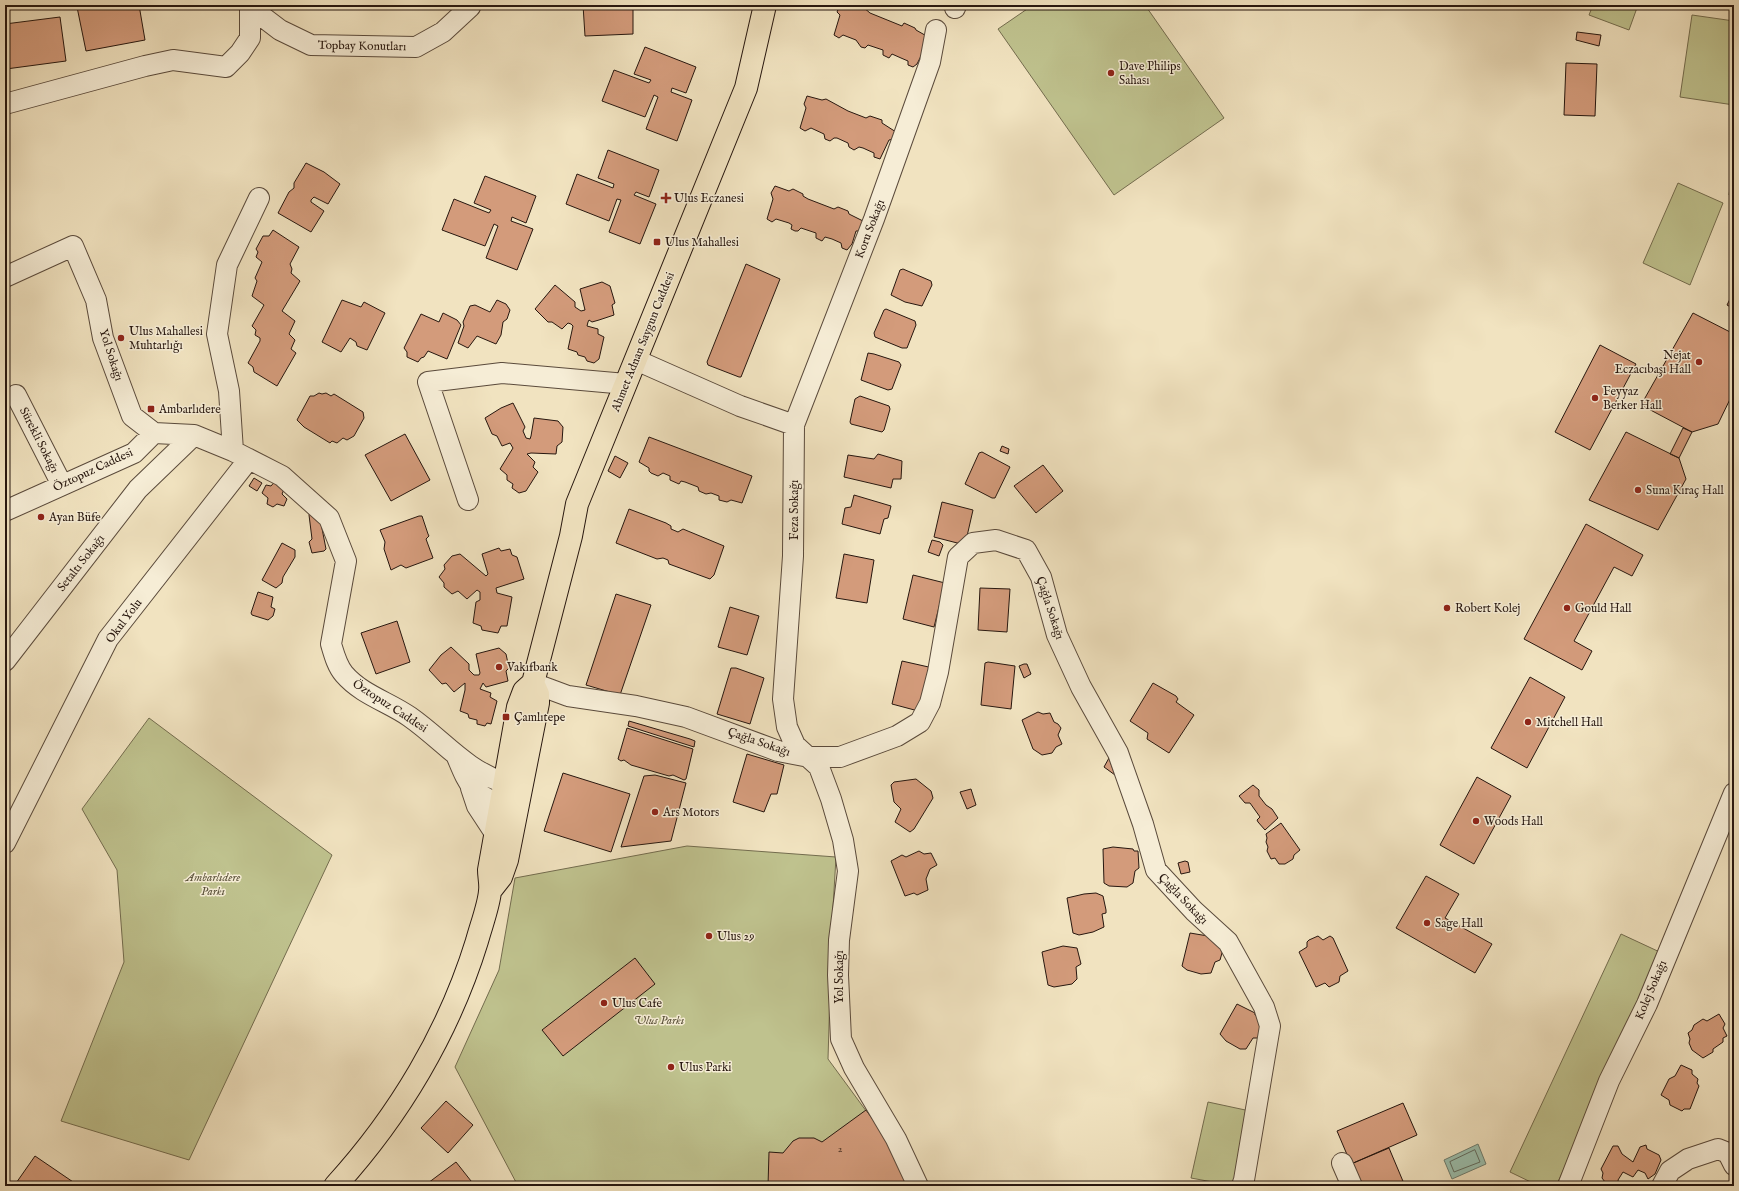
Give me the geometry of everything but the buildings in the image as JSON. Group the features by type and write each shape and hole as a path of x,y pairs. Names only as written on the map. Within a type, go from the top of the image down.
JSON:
{"main road":[{"name":"Ahmet Adnan Saygun Caddesi","path":"335,1186 360,1158 405,1096 444,1028 462,988 490,891 489,870 496,835 511,794 538,703 538,694 533,683 571,536 577,504 746,88 765,5"},
{"name":"Ahmet Adnan Saygun Caddesi","path":"490,891 501,877 505,866 511,794"}],"street":[{"path":"5,104 145,66 173,60 226,66 240,54 250,38 250,7"},
{"name":"Topbay Konutları","path":"250,7 280,30 311,45 416,47 443,32 470,7"},
{"name":"Koru Sokağı","path":"794,425 874,218 928,69 936,30"},
{"path":"241,455 217,334 227,265 259,198"},
{"name":"Yol Sokağı","path":"5,277 73,246 96,300 103,338 132,416 154,433"},
{"path":"636,360 740,406 794,425"},
{"path":"468,500 428,382 502,372 626,384"},
{"name":"Sürekli Sokağı","path":"16,395 62,485"},
{"name":"Feza Sokağı","path":"794,425 793,556 783,699 789,733 795,745 809,757"},
{"name":"Öztopuz Caddesi","path":"5,511 134,453 154,433 194,435 241,455 282,476 329,518 346,561 331,644 334,656 344,674 361,689 409,716 457,758 492,779 511,794"},
{"name":"Setaltı Sokağı","path":"5,661 138,489 194,435"},
{"name":"Okul Yolu","path":"5,843 108,639 241,455"},
{"name":"Çağla Sokağı","path":"533,683 568,696 636,706 686,717 735,733 778,751 809,757 840,757 897,736 920,722 930,703 936,678 958,556 973,543 996,540 1026,550 1041,577 1057,635 1081,687 1118,753 1143,824 1156,870 1194,911 1228,942 1264,1007 1270,1026 1242,1186"},
{"name":"Yol Sokağı","path":"809,757 819,767 831,799 843,840 848,871 839,940 838,975 841,1039 854,1068 896,1139 918,1186"},
{"name":"Öztopuz Caddesi","path":"457,758 471,788 477,806 496,835"},
{"path":"471,788 491,800 511,794"},
{"name":"Kolej Sokağı","path":"1568,1186 1610,1082 1647,1004 1734,793"},
{"path":"1662,1186 1670,1172 1688,1159 1718,1149 1728,1153 1734,1165"},
{"path":"1342,1163 1352,1186"}],"green space":[{"name":"Dave Philips Sahası","path":"1033,5 1145,5 1224,118 1114,195 998,29"},
{"path":"1593,5 1638,5 1629,30 1589,15"},
{"path":"1692,15 1734,21 1734,105 1680,97"},
{"path":"1734,158 1734,196 1729,195"},
{"path":"1678,183 1723,203 1690,285 1643,263"},
{"name":"Ambarlıdere Parkı","path":"149,718 332,855 189,1160 61,1121 124,962 117,870 82,809"},
{"name":"Ulus Parkı","path":"687,846 836,857 832,925 828,1059 897,1153 910,1186 518,1186 455,1067 499,970 515,878"},
{"path":"1621,934 1664,954 1556,1186 1539,1186 1510,1172"},
{"path":"1208,1102 1250,1111 1234,1186 1191,1178"}],"water":[{"path":"1478,1144 1486,1164 1452,1179 1444,1160"}],"place":[{"name":"Dave Philips Sahası","path":"1111,73"},
{"name":"Ulus Eczanesi","path":"666,198"},
{"name":"Ulus Mahallesi","path":"657,242"},
{"name":"Ulus Mahallesi Muhtarlığı","path":"121,338"},
{"name":"Nejat Eczacıbaşı Hall","path":"1699,362"},
{"name":"Feyyaz Berker Hall","path":"1595,398"},
{"name":"Ambarlıdere","path":"151,409"},
{"name":"Suna Kıraç Hall","path":"1638,490"},
{"name":"Ayan Büfe","path":"41,517"},
{"name":"Robert Kolej","path":"1447,608"},
{"name":"Gould Hall","path":"1567,608"},
{"name":"Vakıfbank","path":"499,667"},
{"name":"Çamlıtepe","path":"506,717"},
{"name":"Mitchell Hall","path":"1528,722"},
{"name":"Ars Motors","path":"655,812"},
{"name":"Woods Hall","path":"1476,821"},
{"name":"Sage Hall","path":"1427,923"},
{"name":"Ulus 29","path":"709,936"},
{"name":"Ulus Cafe","path":"604,1003"},
{"name":"Ulus Parki","path":"671,1067"}]}
